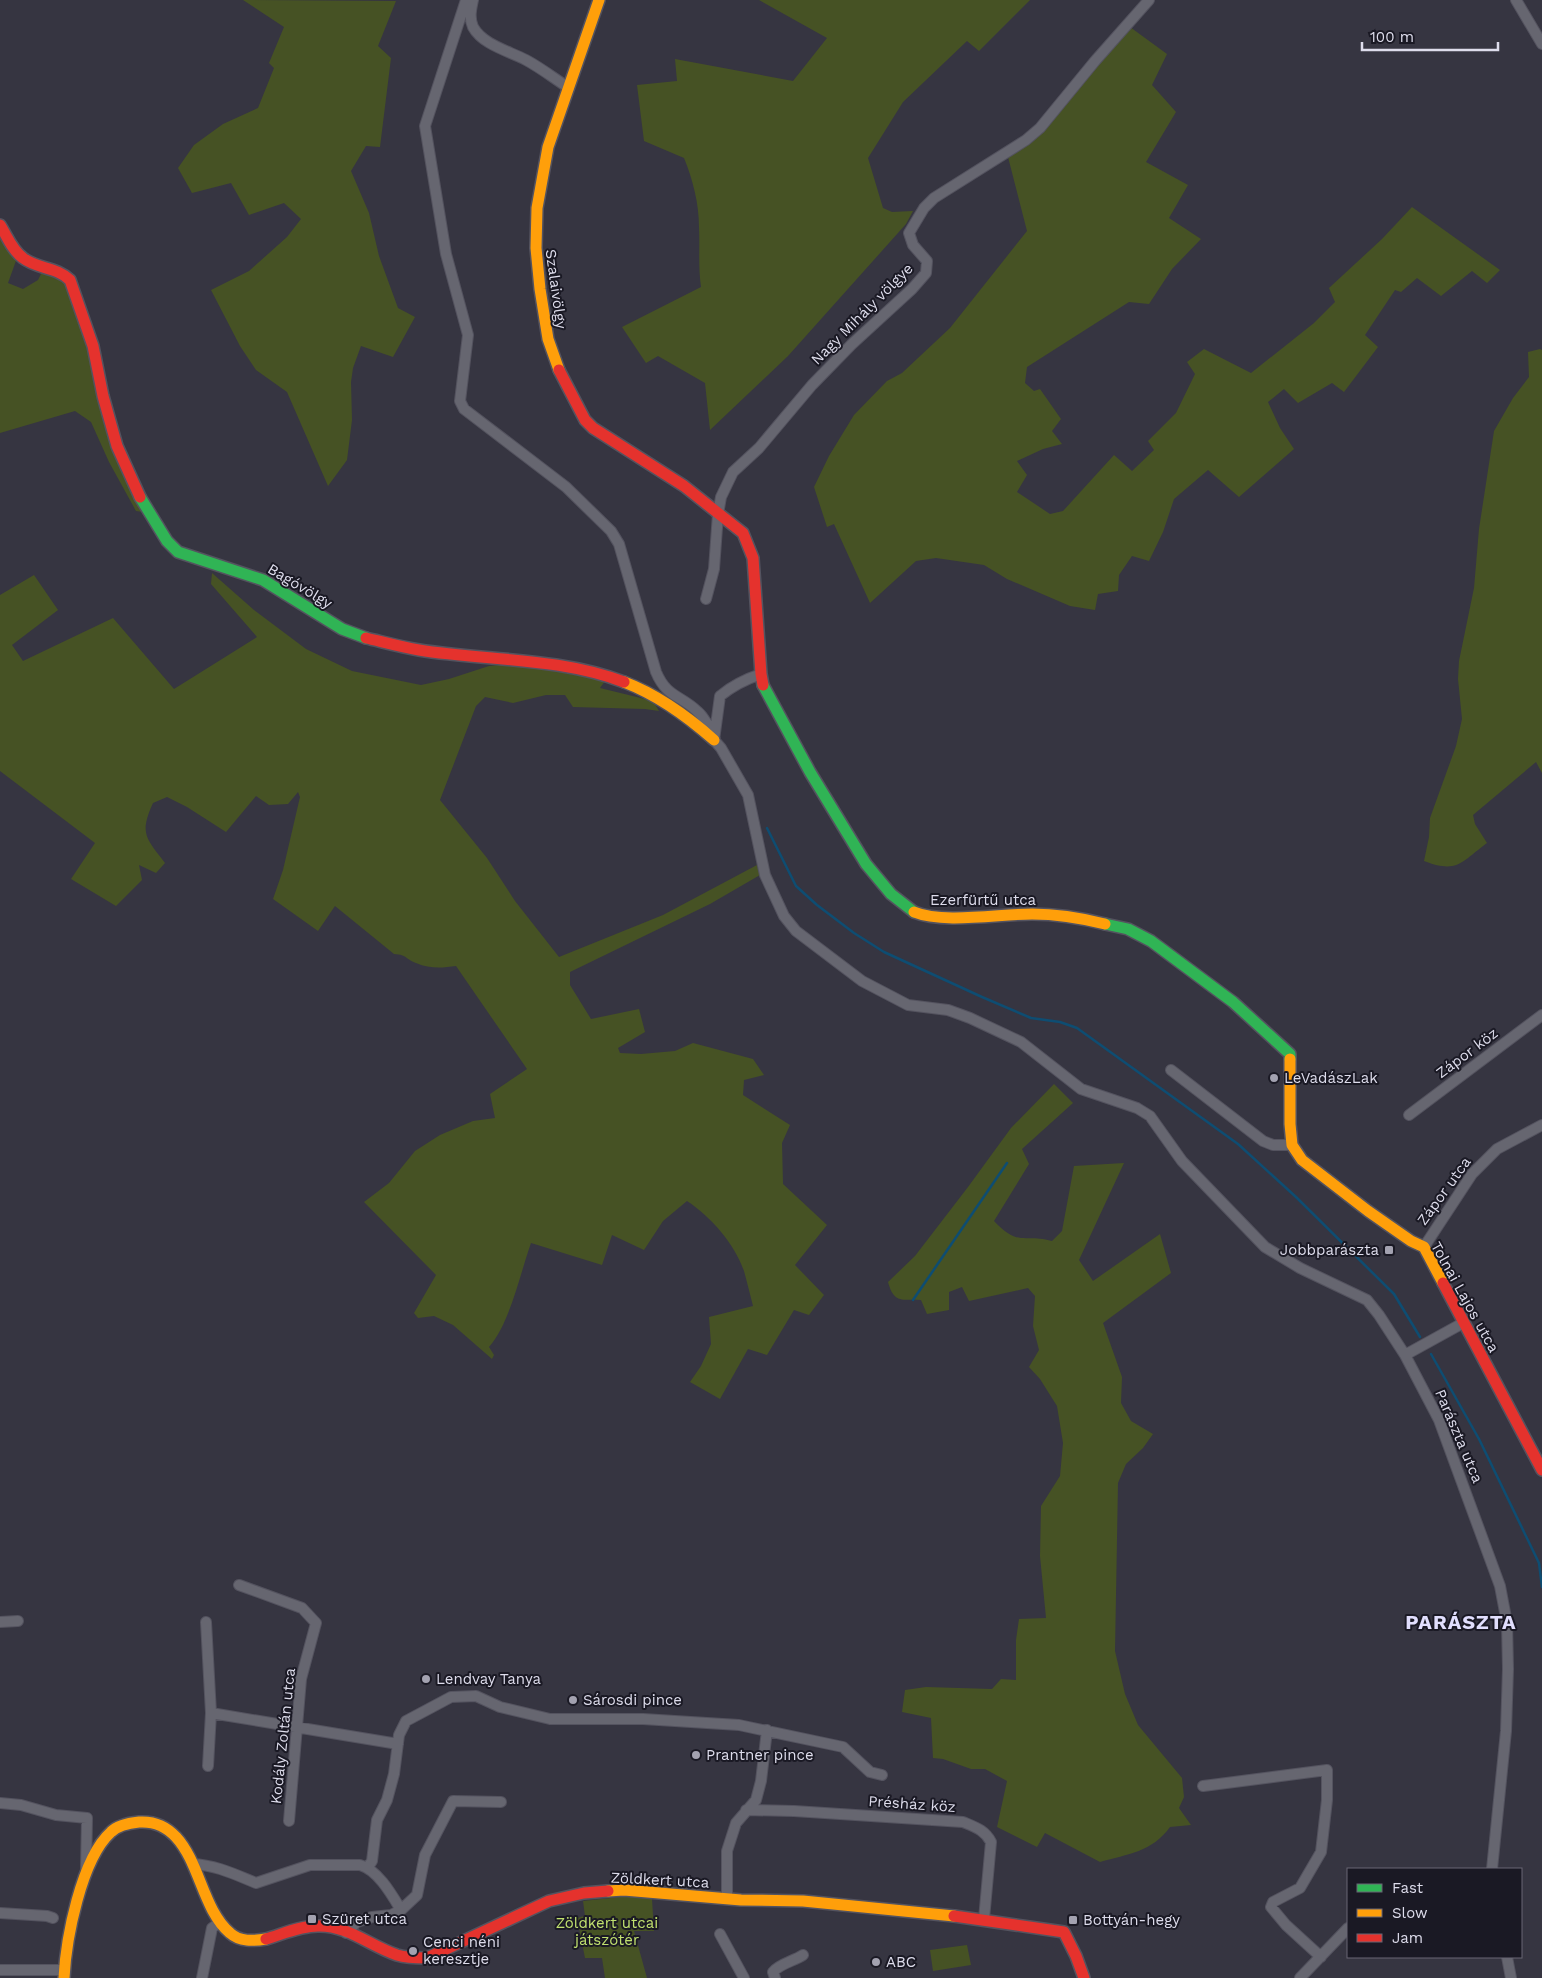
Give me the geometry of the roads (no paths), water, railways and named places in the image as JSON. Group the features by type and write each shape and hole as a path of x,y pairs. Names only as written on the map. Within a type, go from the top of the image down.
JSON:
{"street":[{"path":"466,0 425,126 446,254 468,335 460,401 464,409 566,487 611,531 619,544 656,672 662,685 673,696 700,713 710,728"},
{"path":"473,0 470,15 472,25 478,34 486,40 527,60 569,88"},
{"name":"Szalaivölgy","path":"599,0 541,169 535,219 535,249 550,347 585,420 593,428 677,482 718,514"},
{"name":"Nagy Mihály völgye","path":"718,514 722,497 733,472 759,448 812,386 852,344 912,289 926,273 927,261 913,245 909,233 924,208 934,198 1026,140 1040,128 1149,0"},
{"path":"1516,0 1542,44"},
{"name":"Bagóvölgy","path":"0,225 13,247 23,259 39,267 66,275 70,280 93,346 103,396 117,446 140,497 167,541 178,552 263,580 342,629 364,638 420,650 542,662 610,678 647,691 693,721 714,740"},
{"path":"706,599 714,569 718,514"},
{"name":"Ezerfürtű utca","path":"718,514 733,523 743,533 753,558 760,674 764,688 817,786 856,850 881,883 900,903 914,913 926,917 1043,915 1084,919 1128,929 1151,941 1233,1002 1290,1054 1290,1124 1292,1145"},
{"path":"714,740 720,696 748,678 760,674"},
{"name":"Parászta utca","path":"714,740 721,748 748,795 765,875 784,916 796,931 862,981 908,1005 948,1010 970,1018 1021,1042 1081,1089 1137,1108 1150,1116 1182,1161 1265,1247 1300,1268 1367,1300 1405,1355 1439,1420 1500,1586 1507,1624 1508,1678 1506,1731 1492,1868"},
{"name":"Zápor köz","path":"1409,1115 1542,1015"},
{"path":"1171,1070 1263,1141 1273,1145 1292,1145"},
{"name":"Zápor utca","path":"1424,1247 1472,1174 1497,1149 1542,1125"},
{"name":"Tolnai Lajos utca","path":"1292,1145 1302,1160 1321,1176 1411,1241 1424,1247 1463,1324 1542,1470"},
{"path":"1405,1355 1463,1324"},
{"name":"Kodály Zoltán utca","path":"240,1585 302,1608 316,1623 301,1679 289,1821"},
{"path":"0,1622 18,1621"},
{"path":"206,1622 211,1713 208,1766"},
{"path":"368,1868 372,1861 377,1820 387,1800 394,1774 401,1728 406,1721 451,1697 476,1696 500,1707 550,1720 643,1719 739,1725 768,1730 843,1747 870,1772 882,1775"},
{"path":"211,1713 398,1744"},
{"path":"727,1899 727,1851 736,1823 756,1800 761,1780 768,1730"},
{"path":"1204,1786 1327,1770 1327,1800 1320,1852 1300,1888 1273,1902 1272,1907 1286,1925 1321,1957"},
{"path":"346,1933 356,1922 372,1917 391,1915 401,1910 417,1895 425,1855 453,1801 501,1802"},
{"path":"0,1802 21,1805 56,1815 87,1818 86,1875"},
{"name":"Présház köz","path":"746,1810 794,1811 963,1822 987,1834 991,1842 984,1918"},
{"path":"0,1970 64,1974 67,1946 86,1875 96,1850 107,1835 120,1826 146,1822 169,1830 183,1845 220,1922 212,1928 202,1978"},
{"path":"192,1864 208,1865 226,1870 256,1883 310,1865 347,1864 368,1868 383,1884 401,1910"},
{"name":"Zöldkert utca","path":"220,1922 228,1933 237,1939 259,1942 301,1928 320,1926 346,1933 401,1958 414,1960 427,1958 549,1901 584,1893 624,1890 727,1899 803,1902 984,1918 1064,1932 1084,1978"},
{"path":"0,1913 47,1916 52,1918"},
{"path":"1300,1978 1347,1929"},
{"path":"720,1934 744,1978"},
{"path":"775,1978 773,1972 778,1966 789,1963 804,1955"},
{"path":"1506,1958 1511,1978"}],"waterway":[{"path":"767,828 796,886 817,905 854,933 884,952 1031,1018 1060,1022 1077,1028 1238,1144 1296,1197 1394,1294 1420,1337"},
{"path":"913,1300 1007,1163"},
{"path":"1431,1354 1479,1439 1539,1563 1542,1587"}],"place":[{"name":"LeVadászLak","path":"1274,1078"},
{"name":"Jobbparászta","path":"1389,1250"},
{"name":"Lendvay Tanya","path":"426,1679"},
{"name":"Sárosdi pince","path":"573,1700"},
{"name":"Prantner pince","path":"696,1755"},
{"name":"Szüret utca","path":"312,1919"},
{"name":"Bottyán-hegy","path":"1073,1920"},
{"name":"Cenci néni keresztje","path":"413,1951"},
{"name":"ABC","path":"876,1962"}],"district":[{"name":"PARÁSZTA","path":"1461,1622"}],"park label":[{"name":"Zöldkert utcai játszótér","path":"607,1932"}]}
